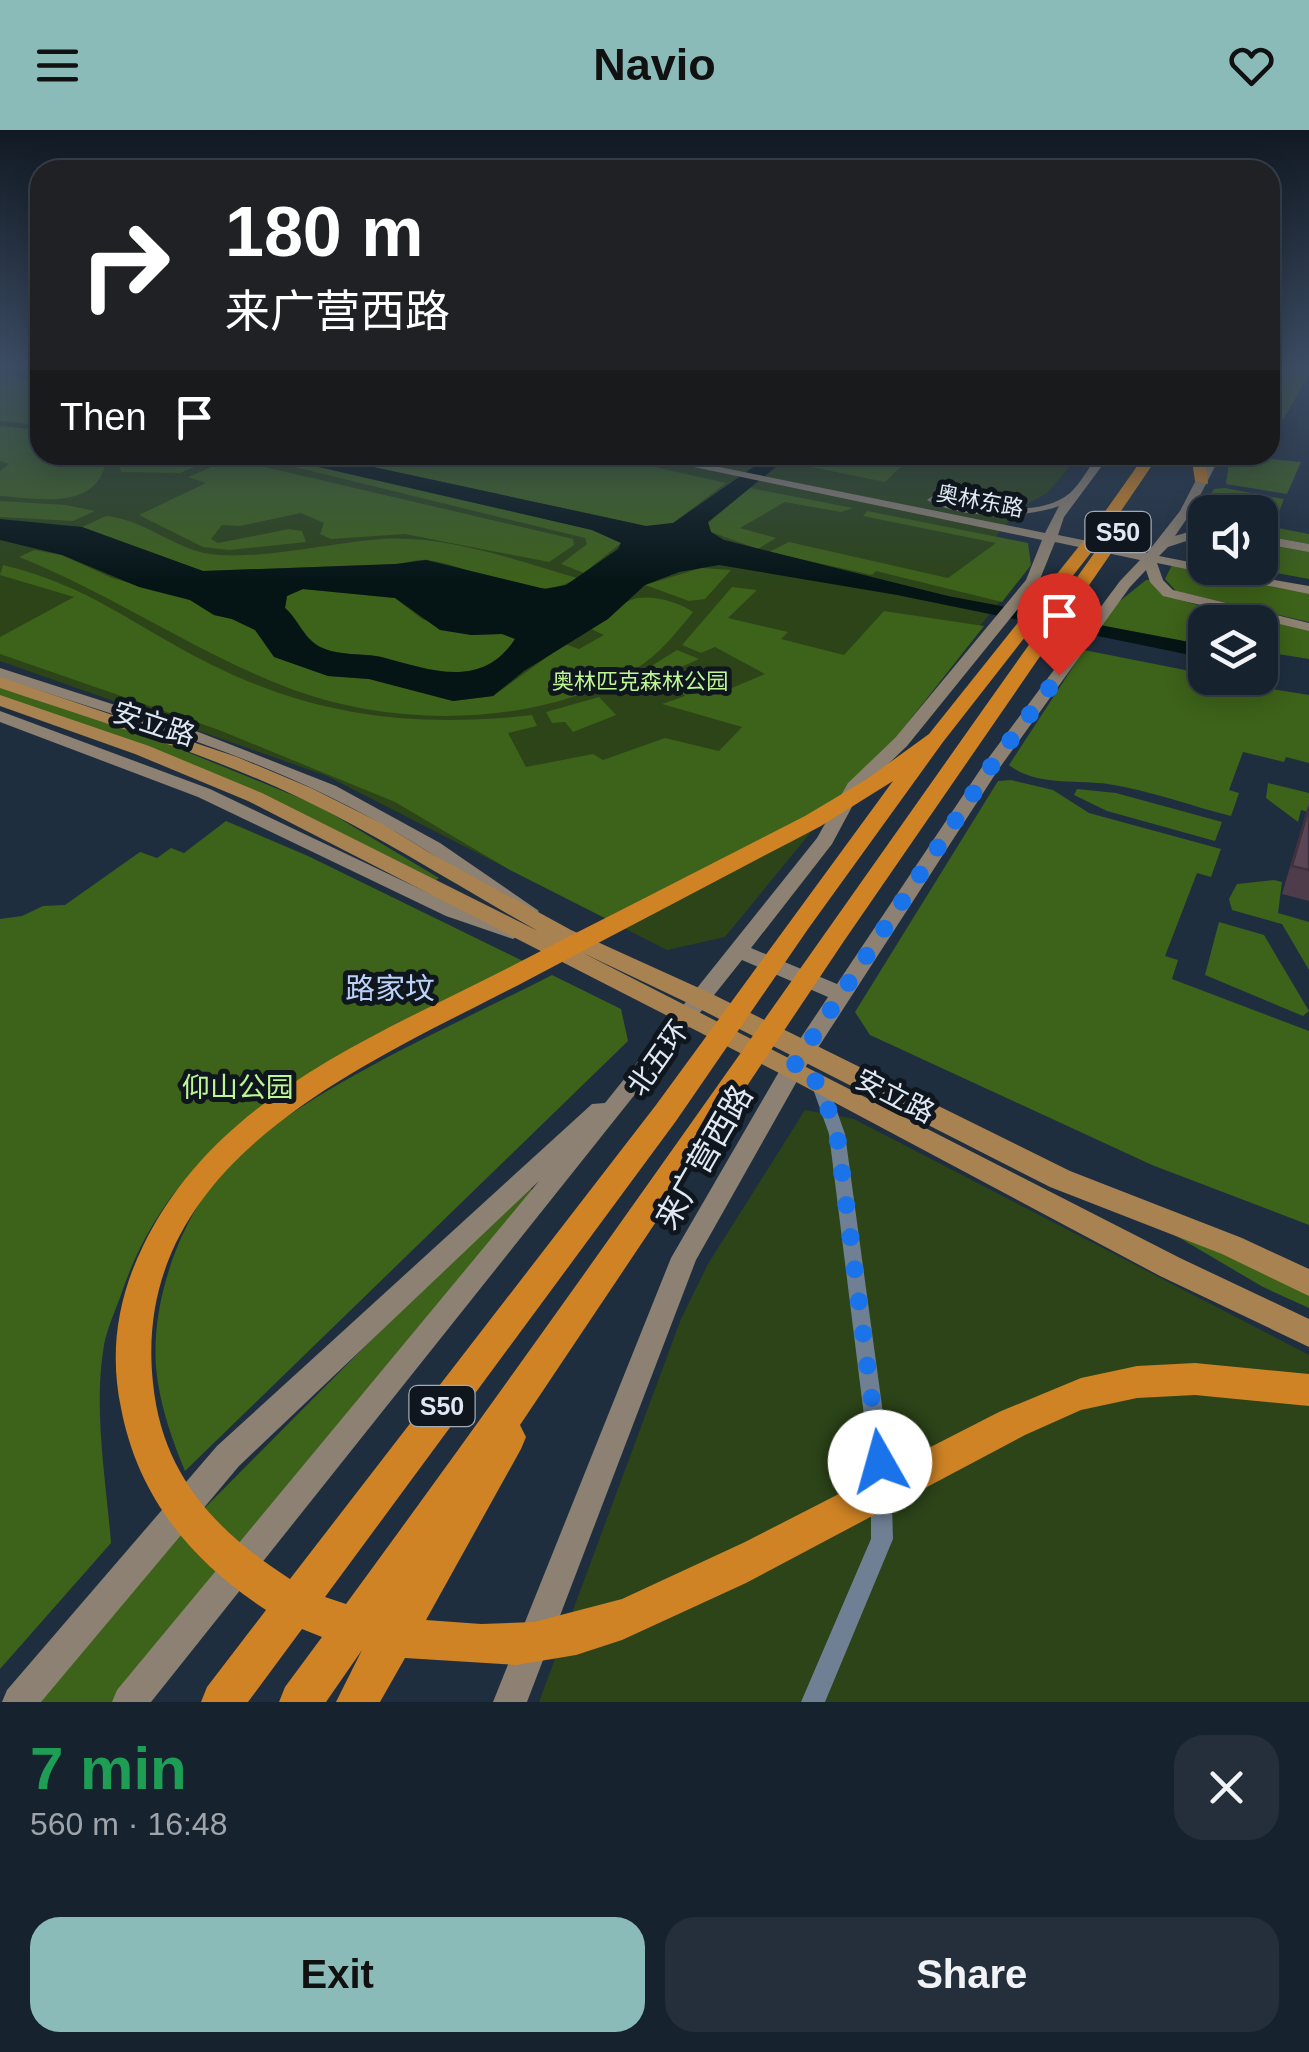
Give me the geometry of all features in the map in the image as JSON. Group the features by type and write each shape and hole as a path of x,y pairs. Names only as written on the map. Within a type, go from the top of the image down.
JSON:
{"highway":[{"name":"北五环","path":"226,1694 666,1113 799,923 936,738 1098,533 1145,465"},
{"name":"S50","path":"300,1702 572,1322 835,935 1166,465"},
{"path":"1200,465 1203,481"},
{"path":"936,738 875,784 813,822 336,1068 262,1115 210,1166 170,1220 141,1286 132,1366 145,1440 173,1501 230,1563 283,1600 370,1633 472,1647 553,1640 642,1613 978,1441 1081,1394 1162,1380 1242,1380 1309,1390"},
{"path":"357,1702 572,1322"}],"main road":[{"name":"安立路","path":"0,682 230,761 304,792 376,828 556,940"},
{"name":"安立路","path":"0,700 142,750 256,797 798,1059 1060,1179 1232,1246 1309,1283"},
{"name":"安立路","path":"798,1059 819,1083 1170,1267 1309,1334"}],"street":[{"path":"704,465 780,471 1000,512 1042,511 1071,497"},
{"name":"奥林东路","path":"708,465 1188,560"},
{"name":"奥林东路","path":"716,465 1309,587"},
{"path":"724,465 761,481 1029,540 1044,551"},
{"path":"129,1702 739,951 825,840 854,787 901,742 1032,581 1071,497 1096,465"},
{"name":"来广营西路","path":"510,1702 684,1258 798,1059 990,768 1124,584 1164,544 1210,465"},
{"path":"974,528 988,526 1000,512"},
{"path":"1164,544 1188,537"},
{"path":"1278,542 1309,548"},
{"path":"1149,561 1157,582 1168,593 1309,627"},
{"name":"奥林东路","path":"1278,581 1284,582"},
{"name":"安立路","path":"0,673 240,753 314,783 374,812 432,847 556,940"},
{"name":"安立路","path":"0,716 204,792 452,912 556,940"},
{"path":"739,951 841,994"},
{"path":"19,1702 228,1456 652,1060"},
{"path":"812,1702 882,1539 880,1462 837,1134 819,1083"},
{"name":"安立路","path":"1232,1246 1309,1272"},
{"name":"安立路","path":"1170,1267 1309,1347"}],"green space":[{"name":"奥林匹克森林公园","path":"0,437 30,437 30,465 1071,465 1047,493 1022,507 996,536 1029,566 725,937 667,950 327,776 0,661"},
{"path":"0,437 30,437 30,465 105,466 88,490 76,496 46,499 0,496 0,471 9,464 0,461"},
{"path":"1301,462 1287,494 1226,484 1229,465"},
{"path":"119,465 199,465 180,473 121,472"},
{"path":"217,465 257,465 573,539 574,545 549,562 405,534 331,539 320,534 324,523 301,513 240,526 222,525 211,539 218,543 289,529 302,531 306,542 229,550 203,547 139,515 206,483 188,477"},
{"path":"287,465 310,465 592,530 621,543 584,573 561,564 587,544 585,538"},
{"path":"364,465 646,465 726,483 673,523 646,526"},
{"path":"801,465 903,465 885,482"},
{"path":"750,488 853,508 841,512 785,502 740,528 776,538 758,549 711,532 708,523"},
{"path":"1225,488 1263,495 1210,495 1214,489"},
{"path":"0,501 95,511 73,521 0,517"},
{"path":"867,511 1028,543 1031,565 1002,602 876,571 872,575 769,552 789,542 948,578 996,543 863,516"},
{"path":"106,516 136,523 204,553 260,554 406,539 481,550 577,578 560,586 523,587 424,560 203,571 82,527"},
{"path":"1278,528 1309,534 1309,544 1278,538"},
{"path":"1278,543 1309,549 1309,579 1278,573"},
{"path":"34,550 62,555 112,578 190,600 214,615 255,630 275,657 328,676 369,679 453,701 493,696 565,644 579,649 604,635 591,629 631,600 663,600 693,612 651,658 595,689 508,712 416,715 327,700 252,673 19,557"},
{"path":"3,565 86,595 210,664 289,696 328,707 408,719 532,715 537,726 508,733 526,767 593,754 603,760 665,738 719,751 742,727 662,704 685,696 673,682 622,691 619,686 677,650 699,659 668,673 680,680 690,676 722,692 765,674 715,647 701,653 682,645 732,587 757,590 728,618 788,632 781,639 844,655 884,611 984,626 894,740 841,798 609,920 510,870 395,802 219,730 0,654 0,637 74,597 0,575"},
{"path":"1172,565 1188,568 1188,585 1273,585 1309,592 1309,622 1278,615 1278,605 1236,605 1176,591 1165,579"},
{"path":"701,568 731,570 705,599 689,601 645,585"},
{"path":"1146,580 1152,580 1165,591 1197,605 1188,605 1188,642 1100,626 1115,605"},
{"path":"302,589 395,598 422,619 471,635 502,634 515,639 501,655 470,671 436,670 382,657 335,652 310,639 285,608 287,596"},
{"path":"1278,622 1309,628 1309,659 1278,654"},
{"path":"1084,650 1188,671 1188,695 1278,695 1278,690 1309,695 1309,763 1286,757 1284,762 1243,752 1229,790 1239,793 1231,816 1108,784 1044,779 1009,765"},
{"path":"0,686 170,745 317,805 439,878 436,880 286,806 0,698"},
{"path":"599,697 616,715 573,732 565,722 552,723 546,712"},
{"path":"1011,780 1053,790 1089,813 1221,849 1211,877 1197,873 1165,956 1178,960 1172,979 1309,1031 1309,1225 1152,1165 870,1035 855,1012 998,781"},
{"path":"1268,783 1309,793 1309,812 1301,810 1298,822 1266,798"},
{"path":"1077,789 1116,793 1222,822 1215,841 1107,811 1074,795"},
{"name":"仰山公园","path":"226,821 308,856 525,962 344,1054 286,1090 234,1130 187,1177 149,1231 104,1345 100,1419 111,1543 0,1669 0,919 22,916 43,906 65,905 140,852 157,858 171,848 184,853"},
{"path":"1282,882 1278,913 1309,922 1309,970 1282,924 1232,910 1229,899 1237,884"},
{"path":"1219,922 1264,935 1309,1011 1303,1016 1205,975"},
{"path":"552,975 621,1009 628,1041 185,1471 160,1394 155,1353 163,1291 173,1259 201,1200 240,1153 309,1102 390,1056"},
{"path":"805,1110 854,1119 1309,1355 1309,1702 539,1702 681,1319 708,1264"},
{"path":"524,1186 533,1190 117,1702 34,1702 162,1551"},
{"path":"1139,1214 1309,1285 1309,1308 1263,1287"}],"shaded area":[{"path":"310,465 364,465 646,526 673,523 756,465 778,465 708,522 711,532 724,540 948,596 1188,642 1188,655 897,595 719,565 679,572 645,585 608,619 524,671 493,696 453,701 369,679 328,676 274,657 255,630 214,615 190,600 139,587 62,555 0,540 0,519 82,527 203,571 426,560 545,589 566,585 621,543 592,530","holes":["303,589 395,598 440,630 502,634 515,639 501,655 470,671 435,670 381,657 334,652 309,639 285,608 287,596"]}],"building":[{"path":"1309,807 1309,870 1292,866"}],"district":[{"name":"路家坟","path":"390,988"}],"route":[{"path":"880,1462 837,1134 819,1083 792,1069 990,768 1059,675"}]}
